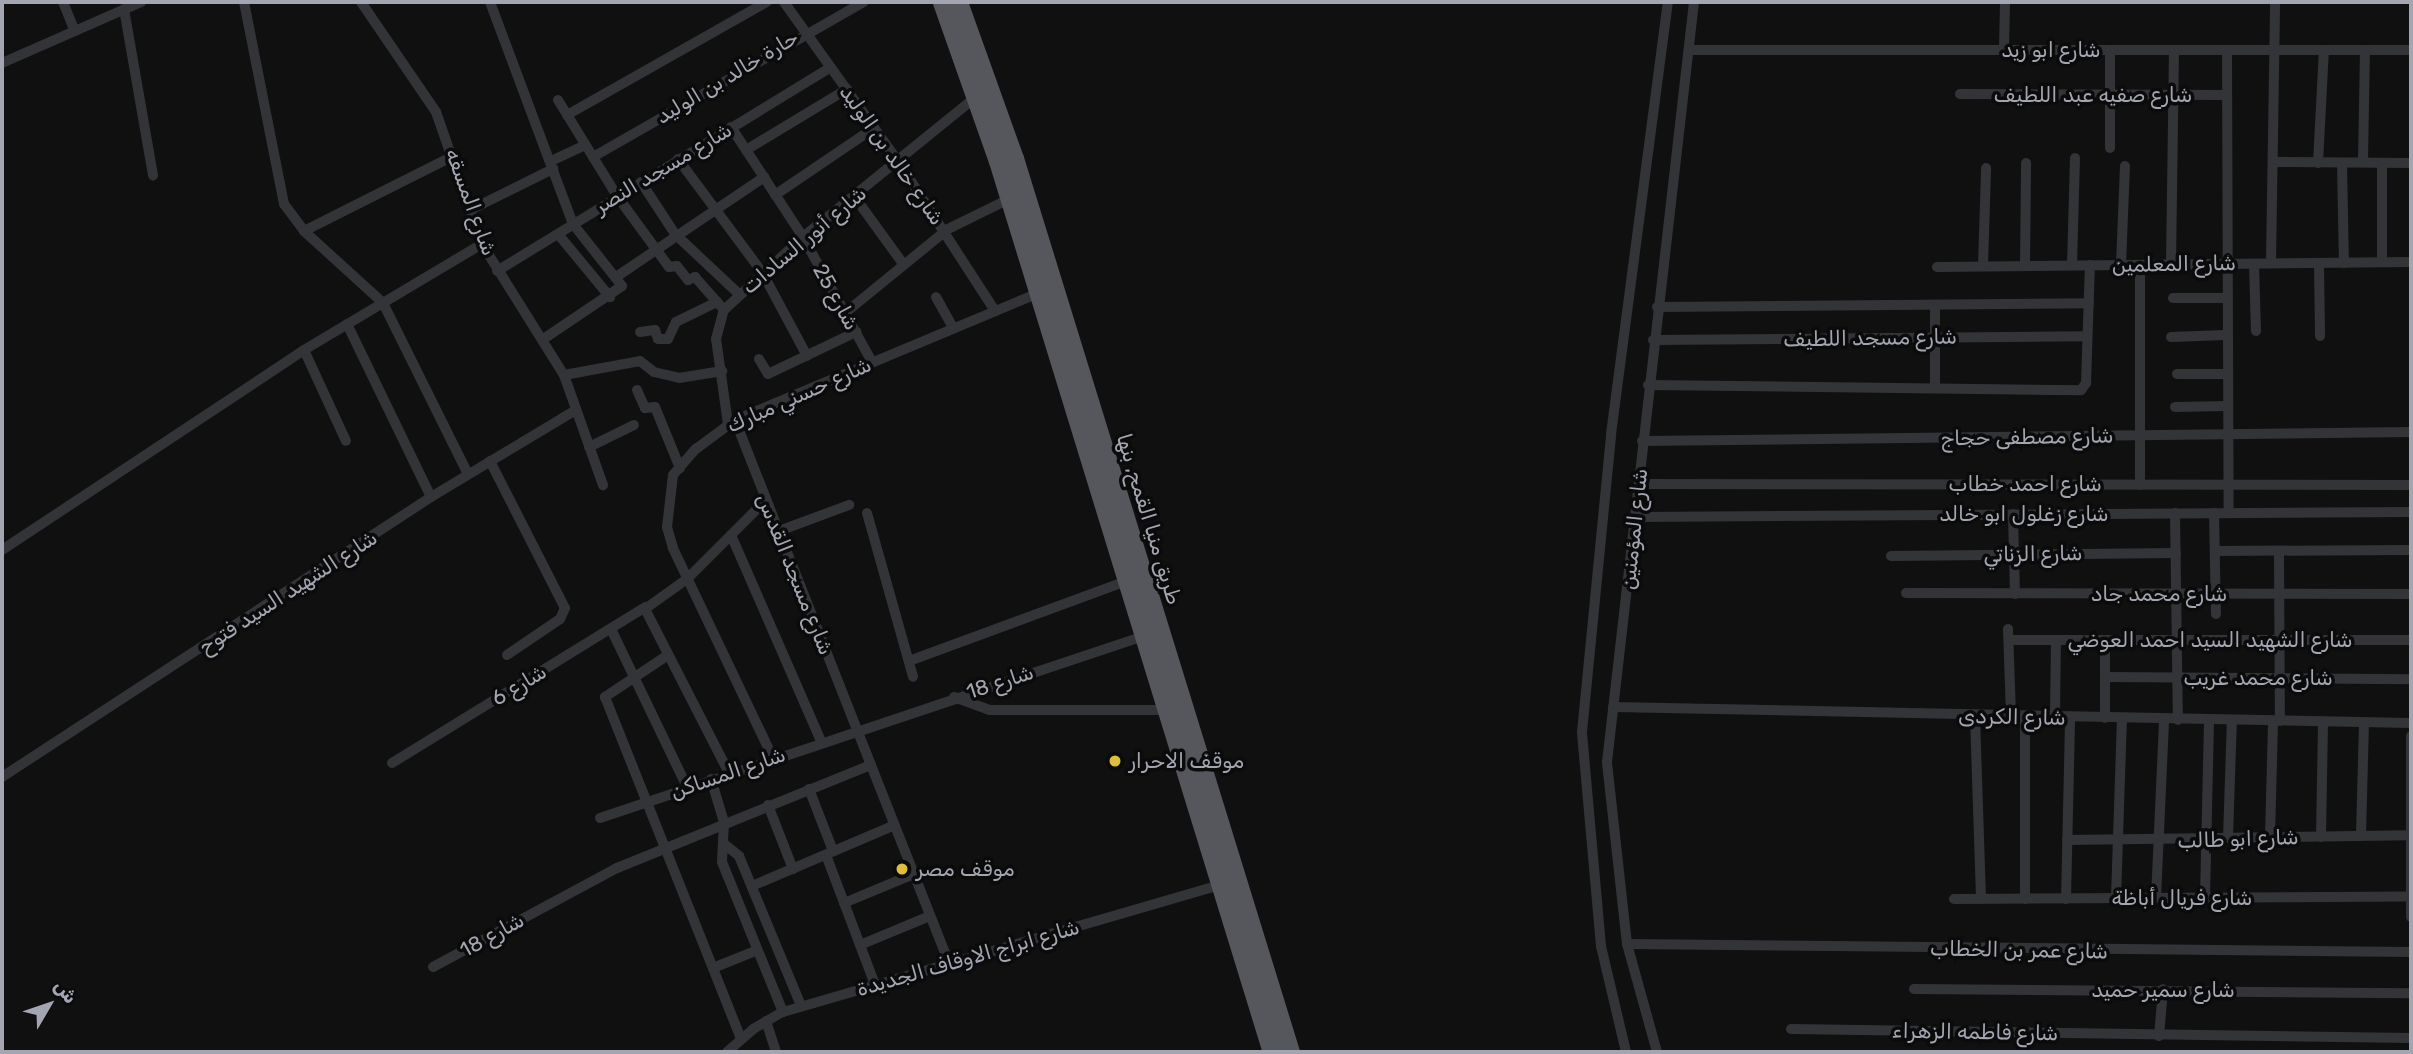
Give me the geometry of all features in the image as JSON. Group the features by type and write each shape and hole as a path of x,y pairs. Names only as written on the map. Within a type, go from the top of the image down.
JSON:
{"highway":[{"name":"طريق منيا القمح, بنها","path":"942,2 1009,199 1272,1052"},
{"name":"طريق منيا القمح, بنها","path":"958,2 1018,171 1290,1052"}],"street":[{"path":"64,2 75,31"},
{"path":"2,63 141,2"},
{"path":"244,2 280,191 304,231 383,303 468,474"},
{"name":"شارع المسقه","path":"361,2 436,112 482,244 497,271 545,338 564,375 603,485"},
{"path":"490,2 573,224 616,277 621,289 545,338"},
{"path":"567,115 767,2"},
{"name":"شارع خالد بن الوليد","path":"784,2 946,231 995,311"},
{"name":"حارة خالد بن الوليد","path":"593,157 805,31 864,2"},
{"name":"شارع المؤمنين","path":"1626,1052 1601,946 1582,732 1611,434 1668,2"},
{"name":"شارع المؤمنين","path":"1657,1052 1627,944 1607,762 1637,517 1653,340 1694,2"},
{"path":"2004,50 2005,2"},
{"path":"2271,264 2275,2"},
{"path":"124,9 153,176"},
{"name":"شارع ابو زيد","path":"1690,50 2411,50"},
{"path":"2110,50 2110,148"},
{"path":"2171,264 2174,50"},
{"path":"2227,50 2224,264 2229,513"},
{"path":"2318,163 2324,50"},
{"path":"2363,162 2365,50"},
{"name":"شارع مسجد النصر","path":"497,271 831,67"},
{"path":"746,150 847,89"},
{"name":"شارع صفيه عبد اللطيف","path":"1960,94 2226,95"},
{"name":"شارع أنور السادات","path":"732,422 716,332 720,306 739,294 803,237 976,97"},
{"path":"558,100 617,196 670,268 677,266 688,280 695,276 720,306 676,322 667,339 659,339 655,330 640,332"},
{"name":"شارع 25","path":"731,127 803,237 872,362"},
{"path":"775,194 874,128"},
{"path":"470,210 585,145"},
{"path":"304,231 453,156"},
{"path":"2072,265 2075,158"},
{"path":"678,159 711,211 762,272 807,356"},
{"path":"2273,162 2411,163"},
{"path":"2025,163 2025,266"},
{"path":"2342,163 2344,263"},
{"path":"2382,163 2382,262"},
{"path":"2121,265 2125,166"},
{"path":"1983,266 1986,168"},
{"path":"616,277 764,177"},
{"path":"641,182 676,234 739,294"},
{"path":"854,196 904,265"},
{"path":"845,313 946,231 1009,199"},
{"path":"558,234 610,297"},
{"path":"2,550 304,350 482,244"},
{"name":"شارع المعلمين","path":"1937,267 2411,262"},
{"path":"2319,263 2319,336"},
{"path":"2254,264 2256,331"},
{"path":"1648,385 2084,388 2091,265"},
{"path":"2140,265 2140,485"},
{"name":"شارع حسني مبارك","path":"773,758 687,579 667,527 668,498 680,468 732,422 1038,293"},
{"path":"936,297 953,328"},
{"path":"2173,298 2225,298"},
{"path":"1657,307 2089,303"},
{"path":"1935,306 1935,388"},
{"path":"347,324 431,497"},
{"path":"759,359 768,374 856,332"},
{"path":"2171,337 2225,335"},
{"name":"شارع مسجد اللطيف","path":"1653,340 2087,336"},
{"path":"304,350 346,441"},
{"path":"564,375 640,361 654,372 679,378 722,371"},
{"path":"2177,374 2226,374"},
{"path":"637,390 645,408 655,407 680,468"},
{"path":"2175,407 2227,406"},
{"name":"شارع الشهيد السيد فتوح","path":"2,777 431,497 576,410"},
{"name":"شارع مسجد القدس","path":"732,422 779,531 949,963"},
{"path":"589,447 634,425"},
{"name":"شارع مصطفى حجاج","path":"1642,441 2411,432"},
{"path":"490,461 565,608 560,619 507,654"},
{"name":"شارع احمد خطاب","path":"1639,484 2411,485"},
{"name":"شارع 6","path":"392,763 611,629 687,579 765,501"},
{"path":"779,531 849,505"},
{"name":"شارع زغلول ابو خالد","path":"1637,517 2411,512"},
{"path":"867,513 913,677"},
{"path":"2175,513 2178,720"},
{"path":"2214,513 2216,614"},
{"path":"2013,514 2014,594"},
{"path":"731,535 821,741"},
{"path":"2215,551 2411,550"},
{"path":"2270,837 2280,678 2279,551"},
{"name":"شارع الزناتي","path":"1891,556 2176,553"},
{"path":"909,661 1127,581"},
{"name":"شارع محمد جاد","path":"1906,593 2411,594"},
{"path":"646,607 729,773"},
{"path":"611,629 687,788"},
{"name":"شارع الشهيد السيد احمد العوضي","path":"2011,717 2008,635 2056,640 2411,640"},
{"name":"شارع 18","path":"856,729 1144,636"},
{"path":"2055,718 2056,640"},
{"path":"2105,640 2105,719"},
{"path":"668,655 605,697 741,1039"},
{"name":"شارع محمد غريب","path":"2105,677 2411,679"},
{"path":"954,697 990,710 1167,710"},
{"name":"شارع الكردى","path":"1613,707 1975,717 2411,723"},
{"path":"1975,717 1981,899"},
{"path":"2025,717 2025,899"},
{"path":"2066,899 2070,718"},
{"path":"2116,898 2122,719"},
{"path":"2156,898 2164,719"},
{"path":"2204,898 2209,720"},
{"path":"2228,838 2232,720"},
{"path":"2321,836 2323,722"},
{"path":"2361,836 2364,722"},
{"name":"شارع المساكن","path":"600,818 856,729"},
{"path":"2411,736 2411,917"},
{"name":"شارع 18","path":"433,967 664,846 871,765"},
{"path":"711,779 724,822 722,862 783,1012"},
{"path":"809,789 844,903 875,985"},
{"path":"768,805 793,869"},
{"path":"752,886 895,825"},
{"name":"شارع ابو طالب","path":"2067,840 2117,843 2207,838 2410,835"},
{"path":"723,843 739,856 802,1006"},
{"path":"844,903 914,874"},
{"name":"شارع ابراج الاوقاف الجديدة","path":"727,1052 766,1021 783,1012 1220,885"},
{"name":"شارع فريال أباظة","path":"1954,899 2411,897"},
{"path":"860,945 930,916"},
{"name":"شارع عمر بن الخطاب","path":"1627,944 2411,952"},
{"path":"713,968 758,950"},
{"name":"شارع سمير حميد","path":"1914,989 2411,993"},
{"path":"2160,1036 2163,989"},
{"path":"766,1021 776,1052"},
{"name":"شارع فاطمه الزهراء","path":"1791,1029 2411,1038"}],"place":[{"name":"موقف الاحرار","path":"1115,761"},
{"name":"موقف مصر","path":"902,869"}]}
